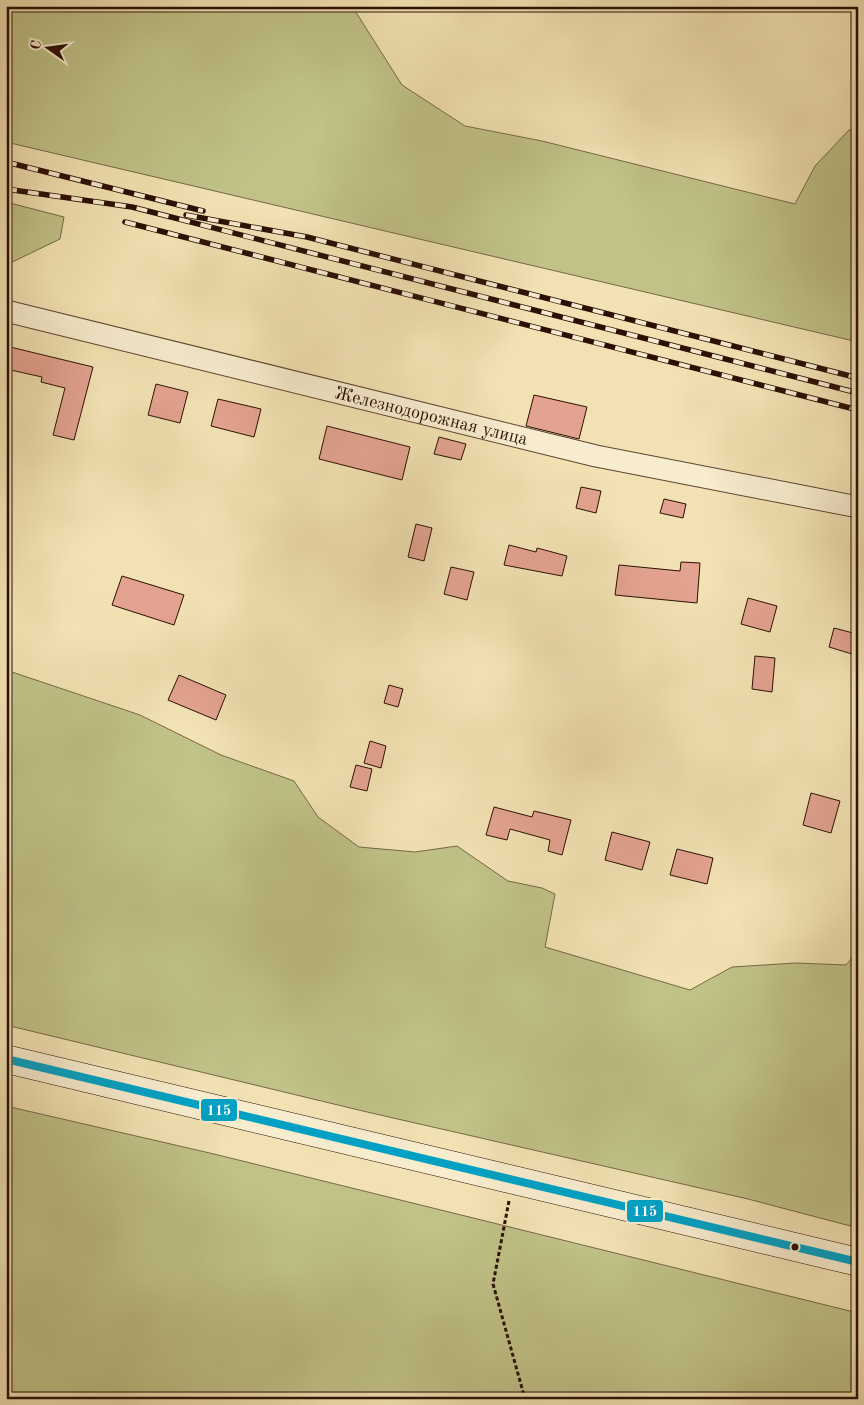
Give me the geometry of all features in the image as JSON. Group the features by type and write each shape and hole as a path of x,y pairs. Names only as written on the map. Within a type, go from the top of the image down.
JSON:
{"main road":[{"path":"6,1059 514,1178 858,1262"}],"street":[{"name":"Железнодорожная улица","path":"6,311 596,456 858,507"}],"path":[{"path":"514,1178 494,1284 525,1399"}],"green space":[{"path":"6,6 352,6 402,85 465,126 542,141 795,204 815,166 849,130 858,130 858,342 6,142"},
{"path":"6,202 64,217 60,239 6,265"},
{"path":"6,670 140,715 221,755 294,781 318,817 359,847 415,852 457,846 508,881 542,888 555,894 545,947 690,990 732,967 796,963 846,965 858,951 858,1228 748,1199 367,1112 6,1025"},
{"path":"6,1106 214,1154 858,1313 858,1399 6,1399"}],"building":[{"path":"6,346 93,367 74,440 53,435 65,388 41,382 42,377 6,369"},
{"path":"156,384 188,392 180,423 148,415"},
{"path":"534,395 587,407 579,439 526,426"},
{"path":"218,399 261,409 254,437 211,426"},
{"path":"327,426 410,447 402,480 319,459"},
{"path":"439,437 466,444 461,460 434,454"},
{"path":"581,487 601,491 596,513 576,508"},
{"path":"664,499 686,504 683,518 660,513"},
{"path":"416,524 432,528 424,561 408,557"},
{"path":"509,545 536,552 537,548 567,556 562,576 504,565"},
{"path":"681,562 700,563 697,603 615,595 619,565 680,571"},
{"path":"451,567 474,572 467,600 444,594"},
{"path":"122,576 184,595 174,625 112,605"},
{"path":"748,598 777,606 770,632 741,624"},
{"path":"834,628 857,634 852,654 829,647"},
{"path":"755,656 775,658 772,692 752,689"},
{"path":"179,675 226,695 216,720 168,700"},
{"path":"389,685 403,689 398,707 384,703"},
{"path":"370,741 386,746 381,768 364,763"},
{"path":"356,765 372,769 367,791 350,787"},
{"path":"811,793 840,801 831,833 803,825"},
{"path":"494,807 532,817 534,811 571,820 562,855 548,851 550,840 510,829 507,840 486,835"},
{"path":"612,832 650,842 642,870 605,860"},
{"path":"677,849 713,858 707,884 670,875"}],"railway":[{"path":"6,162 203,211"},
{"path":"6,189 132,207 858,393"},
{"path":"186,215 307,237 858,378"},
{"path":"125,222 858,410"}],"transit line":[{"name":"115","path":"6,1059 858,1262"}]}
